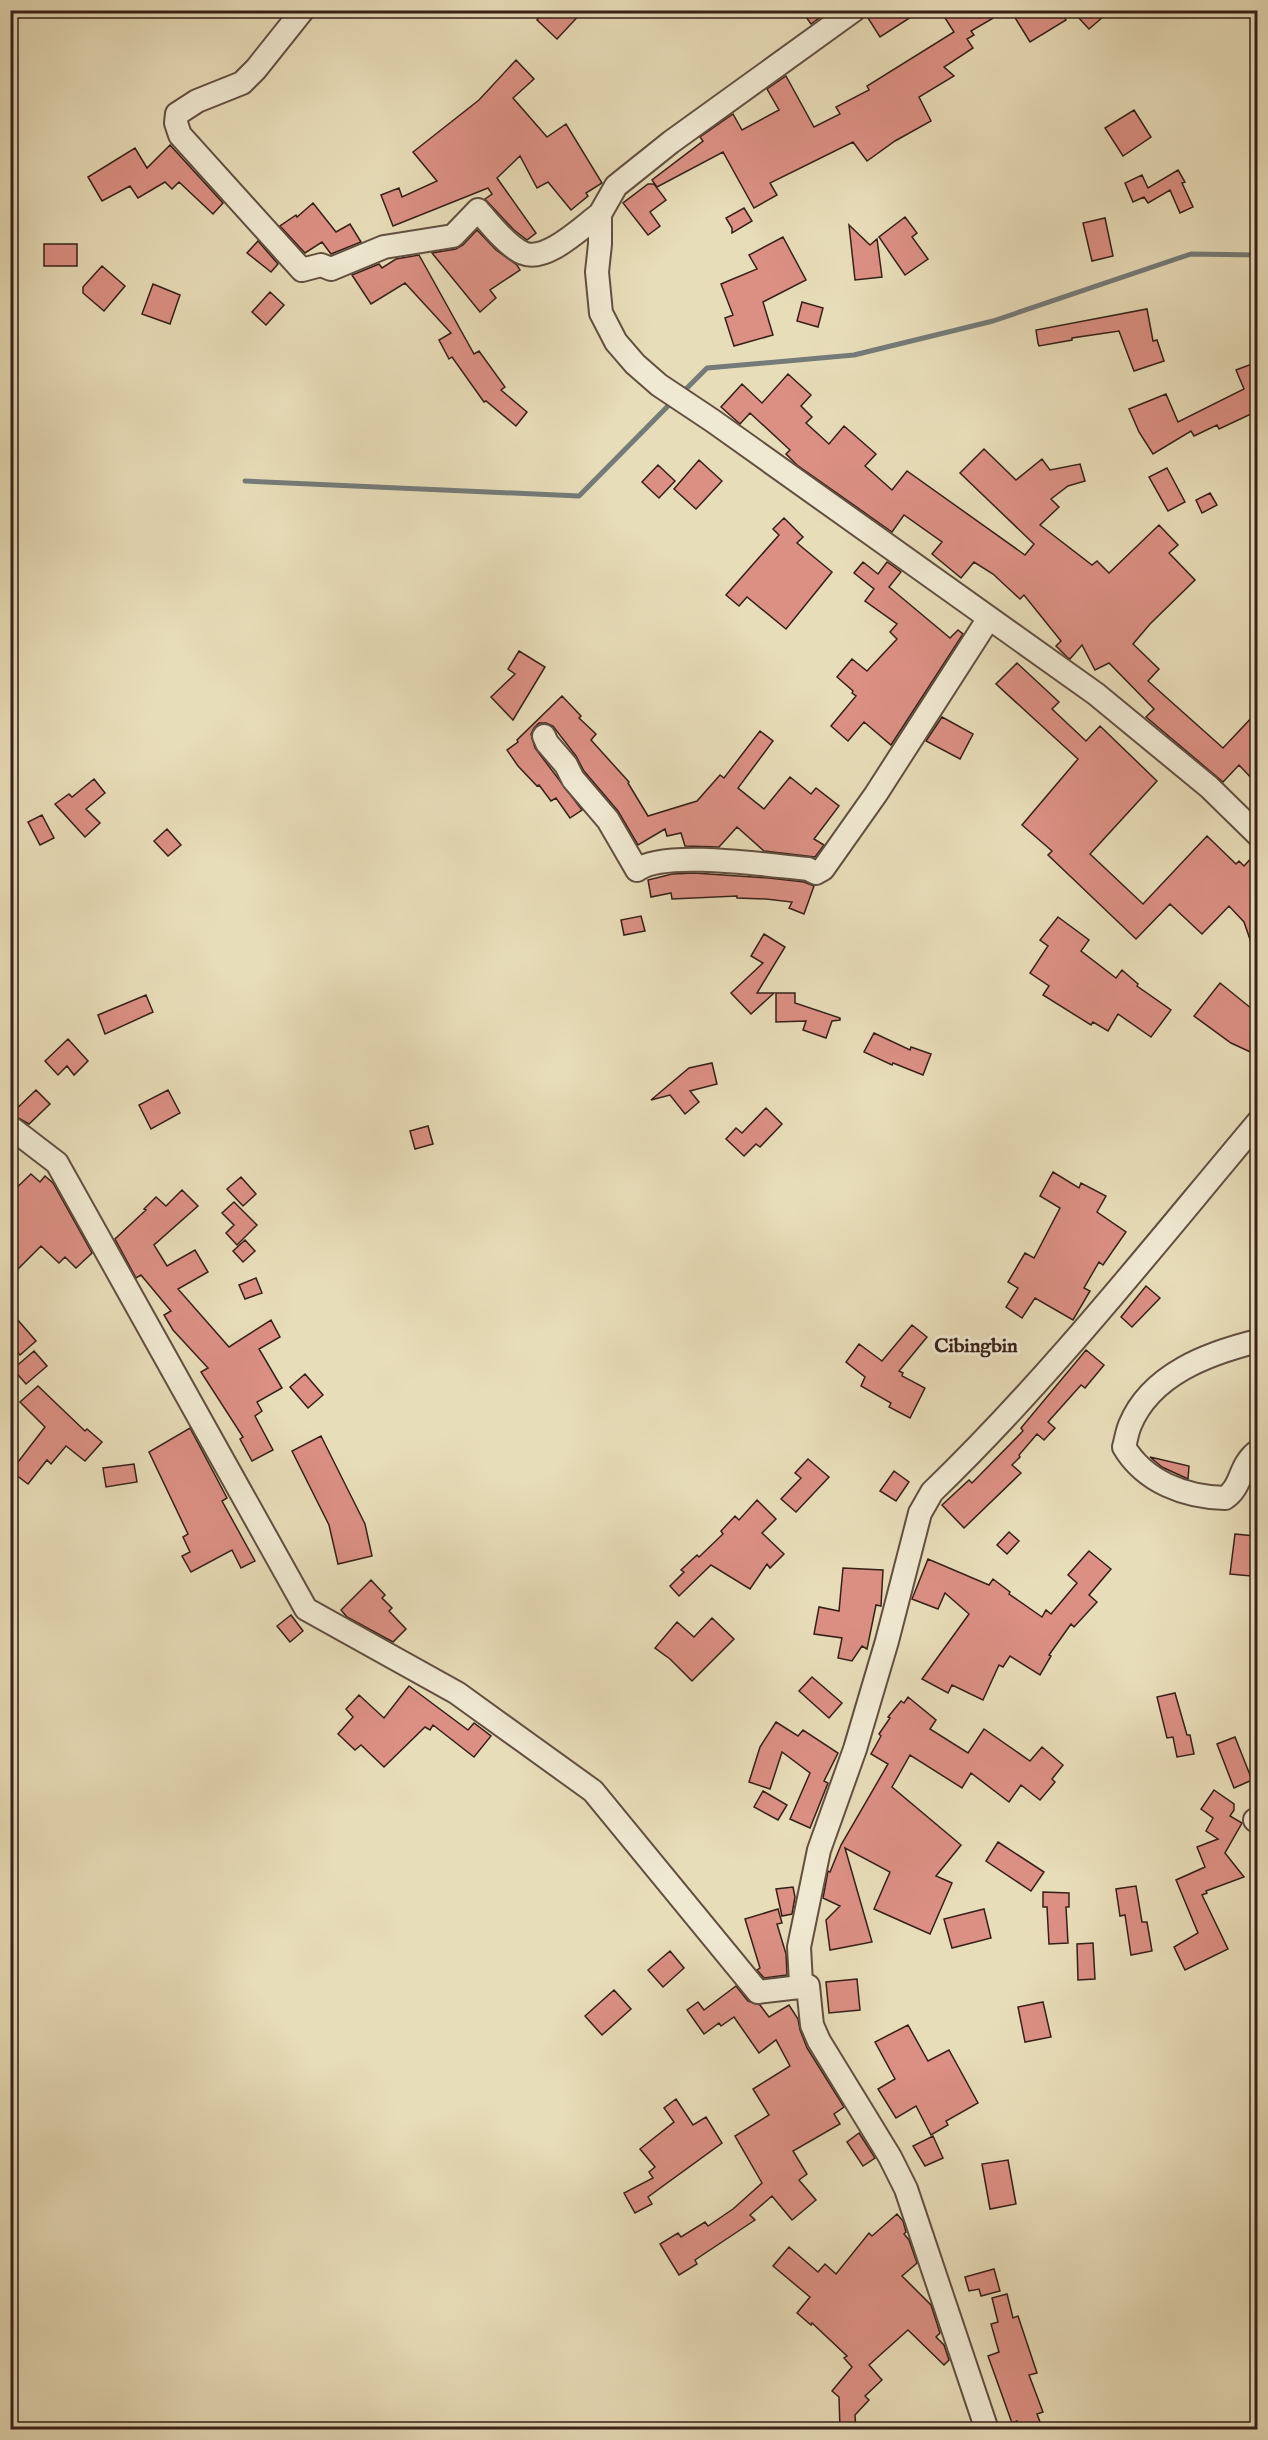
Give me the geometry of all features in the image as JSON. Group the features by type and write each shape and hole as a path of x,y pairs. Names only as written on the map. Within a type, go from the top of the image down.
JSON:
{"street":[{"path":"303,10 242,83 197,101 177,114 176,123 180,135 302,270 321,265 331,269 384,247 453,236 478,210 522,253 533,256 548,252 600,214 616,186 625,178 671,142 854,10"},
{"path":"600,214 597,272 601,314 616,342 635,364 659,385 713,420 896,554 1096,694 1209,787 1257,835"},
{"path":"544,736 547,743 566,765 573,779 608,820 637,870 643,865 665,862 729,860 808,869 816,873 823,869 876,794 989,618"},
{"path":"808,1986 801,1983 799,1947 809,1890 819,1850 858,1738 887,1641 920,1513 932,1492 985,1441 1049,1372 1257,1122"},
{"path":"10,1127 57,1163 306,1610 457,1693 593,1791 758,1992 808,1986"},
{"path":"1257,1341 1203,1359 1157,1385 1130,1425 1124,1447 1142,1470 1170,1487 1225,1498 1232,1493 1247,1459 1257,1451"},
{"path":"808,1986 812,2025 819,2041 890,2157 906,2189 987,2430"}],"building":[{"path":"546,10 584,10 557,39 537,20"},
{"path":"801,10 830,10 811,24"},
{"path":"879,10 922,10 880,37 868,18"},
{"path":"940,10 1007,10 971,31 974,35 967,39 973,48 944,67 954,76 919,97 931,121 895,141 867,161 853,142 770,183 777,195 754,208 723,152 657,187 652,180 703,141 700,137 733,114 742,130 779,110 767,89 786,76 814,127 840,114 836,107 869,90 867,86 954,32"},
{"path":"1023,10 1060,10 1066,20 1030,42 1014,16"},
{"path":"1086,10 1111,10 1089,29 1078,17"},
{"path":"516,60 534,79 513,98 547,137 566,124 602,183 586,193 588,196 571,210 548,182 537,188 520,156 497,178 536,233 527,240 514,230 485,199 492,194 488,188 393,226 381,195 399,188 402,197 437,181 413,152 479,100"},
{"path":"1134,110 1151,137 1123,156 1105,128"},
{"path":"170,145 223,203 213,214 179,182 172,189 165,182 138,198 130,186 102,201 88,177 135,148 147,168"},
{"path":"1178,170 1185,182 1182,183 1193,207 1180,213 1170,190 1148,203 1144,197 1133,202 1125,183 1142,175 1148,188"},
{"path":"648,184 654,184 666,200 650,212 660,226 648,235 623,203"},
{"path":"313,203 336,232 350,224 361,242 331,254 322,242 305,253 280,226 296,215 297,217"},
{"path":"744,208 752,221 732,233 732,228 726,218"},
{"path":"905,217 917,233 912,237 928,259 905,275 879,237"},
{"path":"1105,218 1113,256 1092,261 1083,223"},
{"path":"849,225 870,245 877,239 882,277 855,280"},
{"path":"477,230 520,270 490,290 496,298 480,312 432,253 456,249"},
{"path":"783,237 806,280 763,302 773,335 734,346 725,318 733,315 721,284 757,269 749,255"},
{"path":"258,241 278,264 271,272 247,253"},
{"path":"44,244 77,244 77,266 44,266"},
{"path":"419,255 474,354 479,351 505,387 501,390 527,412 516,426 486,401 484,402 452,357 449,359 439,340 451,333 405,283 371,304 352,275 379,264 382,268 396,259"},
{"path":"102,266 125,286 104,311 83,293 83,287"},
{"path":"153,284 180,295 170,324 142,314"},
{"path":"270,292 284,305 266,325 252,312"},
{"path":"802,302 823,308 818,327 797,321"},
{"path":"1147,309 1153,341 1157,340 1164,361 1134,371 1119,331 1039,346 1038,343 1036,330"},
{"path":"1257,362 1257,422 1253,413 1219,429 1217,425 1194,436 1191,431 1153,454 1139,432 1129,409 1166,394 1178,422 1244,389 1236,370"},
{"path":"788,374 811,395 801,406 812,417 806,423 829,444 844,426 876,454 865,466 892,490 907,471 1025,555 1034,544 960,473 984,449 1016,480 1042,459 1050,470 1080,464 1085,481 1068,486 1051,499 1059,507 1040,525 1092,565 1097,561 1109,573 1159,525 1178,545 1169,553 1195,580 1133,644 1159,669 1148,681 1223,748 1257,712 1257,784 1239,765 1223,782 1146,717 1154,709 1109,663 1095,670 1082,645 1070,659 1067,657 1056,646 1061,641 1024,595 1020,599 993,574 974,562 961,578 932,554 942,542 904,515 892,532 797,465 786,454 790,450 750,413 740,424 721,407 742,384 762,403"},
{"path":"699,460 722,481 696,509 674,489"},
{"path":"658,465 675,481 659,498 642,482"},
{"path":"1167,468 1185,502 1168,511 1149,477"},
{"path":"1210,493 1217,505 1202,513 1196,500"},
{"path":"784,518 803,537 797,543 832,572 786,629 747,597 739,606 726,595 779,535 773,529"},
{"path":"863,562 878,574 887,562 893,566 901,572 889,587 950,638 958,630 963,634 891,745 864,722 848,741 831,726 856,696 837,677 852,659 867,671 897,639 890,632 897,624 865,601 874,589 854,573"},
{"path":"519,651 545,667 513,720 491,697 515,674 508,669"},
{"path":"1017,663 1059,702 1052,709 1086,741 1100,726 1157,781 1090,854 1143,904 1207,836 1236,864 1239,861 1244,866 1257,852 1257,953 1255,954 1244,922 1229,906 1202,934 1170,904 1136,939 1048,855 1052,851 1022,825 1078,759 996,684"},
{"path":"562,696 581,716 579,718 596,734 591,740 629,782 648,816 697,801 720,775 724,778 760,731 773,741 738,788 764,809 790,777 811,794 816,788 839,806 814,839 824,845 815,857 764,851 737,827 719,847 685,846 681,833 667,836 665,829 638,845 618,811 584,771 576,756 553,726 539,723 531,734 535,748 582,810 570,818 556,798 551,801 539,785 537,786 518,766 507,750 518,742 517,740"},
{"path":"942,717 973,734 960,759 926,741"},
{"path":"94,779 105,793 86,809 100,823 85,837 55,804 69,794 72,797"},
{"path":"42,815 54,838 40,845 28,822"},
{"path":"167,829 181,845 168,856 154,841"},
{"path":"694,873 769,878 804,882 814,886 804,914 789,908 792,902 766,899 737,898 737,896 672,899 671,893 651,897 648,880 672,874"},
{"path":"641,916 645,931 624,935 621,920"},
{"path":"1058,917 1089,940 1081,951 1116,978 1122,970 1138,984 1137,986 1171,1010 1151,1037 1118,1014 1108,1031 1093,1022 1091,1025 1043,995 1049,986 1030,973 1048,946 1040,940"},
{"path":"764,934 785,947 757,993 774,993 751,1014 731,993 763,963 751,956"},
{"path":"1220,983 1257,1013 1257,1055 1231,1043 1194,1016"},
{"path":"776,993 795,993 795,1003 840,1018 840,1020 832,1021 826,1038 803,1030 806,1021 776,1022"},
{"path":"146,995 153,1012 105,1034 98,1015"},
{"path":"874,1033 910,1050 911,1047 931,1054 923,1075 893,1063 892,1065 864,1052"},
{"path":"68,1039 88,1061 74,1075 67,1066 58,1075 45,1061"},
{"path":"712,1063 717,1084 690,1091 699,1102 685,1114 670,1095 651,1100 689,1068"},
{"path":"36,1090 50,1104 29,1124 11,1114"},
{"path":"168,1090 180,1113 151,1129 139,1105"},
{"path":"766,1108 782,1124 760,1147 756,1144 744,1156 726,1139 736,1128 742,1133"},
{"path":"428,1126 433,1144 415,1149 410,1131"},
{"path":"1053,1172 1079,1188 1081,1183 1106,1196 1097,1212 1126,1232 1103,1265 1099,1262 1084,1288 1090,1291 1073,1320 1035,1298 1022,1318 1006,1307 1018,1288 1008,1282 1025,1253 1034,1258 1060,1208 1040,1196"},
{"path":"31,1174 40,1182 45,1176 53,1183 92,1253 76,1268 65,1257 59,1263 41,1246 10,1277 10,1194"},
{"path":"241,1177 256,1194 243,1206 227,1189"},
{"path":"182,1190 198,1206 154,1245 167,1266 195,1250 208,1272 178,1289 229,1347 271,1320 280,1337 259,1349 282,1388 257,1402 262,1411 255,1416 273,1450 252,1461 240,1439 243,1437 201,1372 208,1368 173,1330 164,1315 171,1311 141,1275 136,1278 115,1239 146,1210 144,1209 156,1197 166,1206"},
{"path":"234,1202 257,1225 237,1245 226,1233 234,1225 222,1213"},
{"path":"245,1240 255,1251 243,1262 233,1251"},
{"path":"256,1278 262,1293 245,1299 239,1285"},
{"path":"1146,1286 1160,1298 1132,1327 1121,1317"},
{"path":"10,1311 36,1341 20,1355 10,1344"},
{"path":"912,1325 927,1337 899,1371 903,1373 902,1376 925,1388 910,1418 889,1407 891,1403 861,1386 865,1377 846,1362 859,1344 882,1361"},
{"path":"1086,1350 1104,1365 1085,1388 1081,1385 1048,1422 1055,1428 1044,1440 1037,1434 1019,1455 1020,1457 1012,1465 1021,1473 964,1528 942,1505 969,1480 972,1483 1023,1431 1021,1428"},
{"path":"34,1351 47,1366 26,1384 13,1369"},
{"path":"305,1374 323,1395 308,1408 290,1387"},
{"path":"38,1386 85,1431 87,1429 102,1442 85,1461 66,1446 51,1464 47,1460 28,1484 11,1471 45,1427 20,1402"},
{"path":"190,1428 227,1498 222,1501 255,1561 241,1568 232,1550 191,1572 182,1556 190,1552 183,1537 188,1534 149,1452"},
{"path":"321,1436 365,1524 372,1556 338,1564 329,1525 292,1451"},
{"path":"1150,1457 1189,1466 1188,1479 1162,1467"},
{"path":"808,1459 829,1477 796,1512 781,1499 801,1478 795,1473"},
{"path":"134,1464 137,1482 106,1487 103,1468"},
{"path":"894,1471 909,1482 896,1501 880,1491"},
{"path":"757,1500 776,1519 762,1533 784,1554 770,1568 767,1564 750,1589 711,1565 679,1596 670,1586 684,1572 681,1570 697,1555 699,1557 723,1534 721,1531 735,1516 739,1520"},
{"path":"1009,1532 1019,1541 1007,1554 997,1545"},
{"path":"1235,1534 1255,1536 1251,1576 1230,1574"},
{"path":"1089,1551 1111,1569 1089,1595 1097,1602 1074,1627 1071,1624 1049,1655 1051,1656 1040,1675 1010,1656 1003,1667 999,1665 983,1700 952,1685 948,1693 922,1679 969,1614 945,1593 938,1609 912,1599 928,1559 989,1585 993,1579 1010,1592 1009,1594 1042,1617 1046,1610 1051,1614 1077,1583 1068,1575"},
{"path":"843,1568 883,1570 881,1606 876,1605 867,1649 862,1646 852,1661 838,1658 842,1638 814,1634 819,1607 839,1611"},
{"path":"371,1580 385,1595 382,1598 392,1608 389,1611 406,1629 393,1642 347,1617 341,1610"},
{"path":"291,1615 303,1631 290,1642 277,1626"},
{"path":"712,1618 734,1639 692,1681 655,1648 677,1622 694,1637"},
{"path":"812,1677 842,1703 829,1718 799,1691"},
{"path":"409,1686 468,1730 474,1723 491,1736 474,1757 433,1725 430,1730 425,1727 384,1767 361,1745 355,1750 338,1734 353,1717 346,1709 359,1695 384,1718"},
{"path":"1175,1693 1187,1735 1190,1735 1194,1754 1177,1757 1173,1737 1167,1738 1157,1697"},
{"path":"908,1697 936,1720 930,1729 968,1753 984,1729 1030,1761 1042,1747 1063,1765 1052,1779 1055,1782 1040,1800 1021,1785 1009,1802 971,1773 962,1788 910,1755 892,1787 961,1845 936,1876 952,1883 930,1934 874,1909 890,1872 845,1848 872,1942 830,1950 826,1920 840,1906 823,1898 828,1871 830,1872 841,1845 888,1764 871,1754 881,1736 879,1734 890,1718 888,1717 901,1701 904,1703"},
{"path":"776,1722 798,1736 803,1730 838,1753 824,1781 828,1783 810,1828 790,1819 810,1773 782,1752 770,1789 749,1782 760,1747"},
{"path":"1235,1737 1252,1780 1234,1788 1217,1744"},
{"path":"1214,1790 1234,1804 1234,1810 1230,1816 1242,1823 1225,1853 1244,1877 1206,1891 1207,1893 1202,1895 1228,1949 1185,1970 1174,1947 1198,1933 1176,1880 1205,1867 1197,1847 1218,1839 1206,1831 1213,1818 1201,1809"},
{"path":"763,1791 787,1805 778,1820 754,1807"},
{"path":"998,1842 1044,1872 1031,1891 986,1861"},
{"path":"1136,1886 1142,1922 1147,1922 1152,1951 1131,1955 1125,1915 1120,1916 1116,1889"},
{"path":"793,1887 795,1897 792,1914 782,1916 776,1889"},
{"path":"1043,1892 1069,1893 1069,1907 1066,1907 1068,1943 1049,1944 1047,1907 1043,1907"},
{"path":"778,1909 782,1923 777,1924 786,1954 787,1975 764,1978 757,1970 760,1968 745,1919"},
{"path":"984,1909 991,1938 952,1948 944,1919"},
{"path":"1093,1943 1095,1979 1078,1980 1077,1944"},
{"path":"670,1951 684,1968 663,1987 648,1970"},
{"path":"857,1979 860,2010 829,2013 826,1982"},
{"path":"736,1986 748,2001 760,2005 769,2017 789,2005 798,2019 807,2048 844,2107 834,2114 840,2124 793,2151 807,2174 799,2180 816,2200 792,2220 772,2196 750,2215 755,2220 695,2260 697,2264 679,2275 660,2244 678,2233 681,2237 705,2222 708,2226 733,2209 762,2183 735,2136 769,2115 753,2089 790,2066 776,2040 759,2053 734,2017 721,2026 719,2023 704,2034 687,2010 698,2002 704,2010"},
{"path":"614,1990 631,2009 602,2035 585,2016"},
{"path":"1043,2002 1051,2037 1025,2042 1018,2007"},
{"path":"908,2025 928,2061 949,2050 978,2103 946,2121 948,2125 931,2135 916,2106 896,2118 878,2089 895,2079 875,2042"},
{"path":"676,2099 693,2125 706,2117 722,2143 648,2197 652,2204 635,2213 624,2193 653,2178 649,2172 655,2167 640,2149 674,2122 664,2108"},
{"path":"859,2133 875,2158 863,2166 847,2142"},
{"path":"933,2136 943,2158 925,2166 913,2146"},
{"path":"1008,2160 1016,2204 990,2209 982,2164"},
{"path":"897,2214 903,2221 906,2232 904,2234 909,2240 917,2263 902,2276 931,2305 940,2333 936,2337 944,2345 949,2360 944,2365 908,2330 869,2365 882,2380 865,2396 869,2400 855,2415 856,2430 840,2430 839,2397 832,2391 852,2367 844,2358 847,2356 812,2323 811,2325 797,2313 810,2297 773,2266 789,2247 818,2272 825,2264 836,2274 869,2233 872,2236"},
{"path":"994,2269 1000,2291 981,2296 979,2289 969,2291 965,2277"},
{"path":"1007,2294 1013,2318 1018,2316 1037,2373 1029,2375 1043,2412 1037,2414 1043,2430 1020,2430 1017,2421 1012,2423 988,2356 999,2352 991,2324 998,2322 992,2298"}],"waterway":[{"path":"685,390 707,368 854,355 993,321 1191,254 1258,255"},
{"path":"245,481 579,496 668,406"}],"district":[{"name":"Cibingbin","path":"976,1346"}]}
